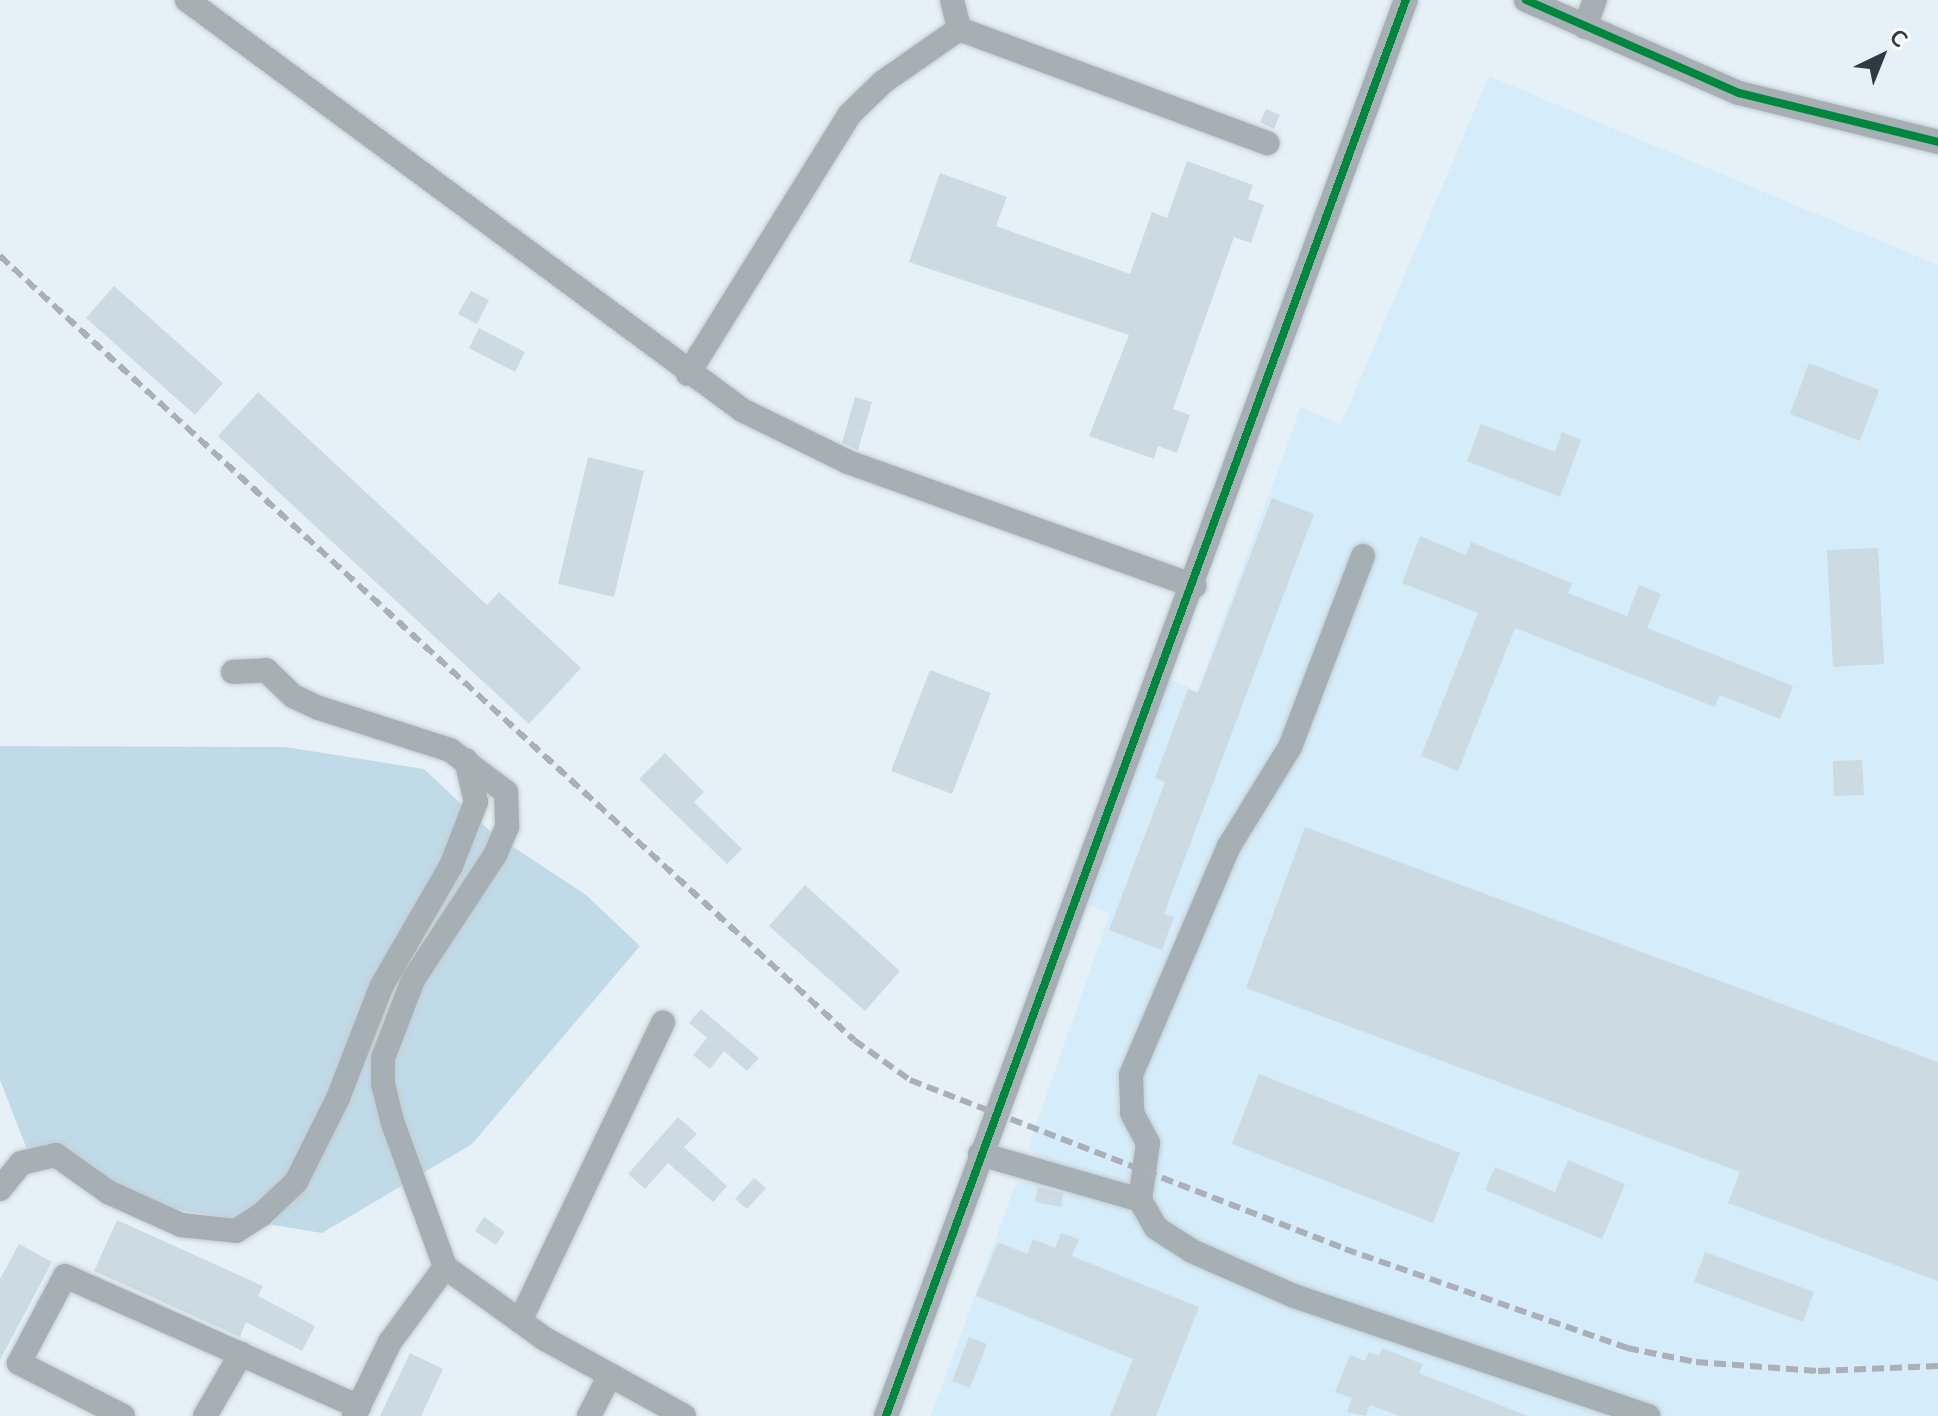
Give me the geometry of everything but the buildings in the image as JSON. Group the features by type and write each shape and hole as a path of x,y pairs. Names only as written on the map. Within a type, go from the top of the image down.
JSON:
{"street":[{"path":"187,0 688,374 742,410 848,462 1194,586"},
{"path":"952,0 959,29"},
{"path":"886,1416 980,1154 1194,586 1406,0"},
{"path":"1526,0 1739,93 1938,142"},
{"path":"1585,27 1595,0"},
{"path":"688,374 849,115 883,82 959,29"},
{"path":"959,29 1268,143"},
{"path":"1363,556 1290,747 1229,846 1131,1075 1132,1113 1148,1143 1140,1200 1156,1228 1192,1251 1294,1296 1648,1416"},
{"path":"233,672 266,670 293,696 438,746 466,760 506,792 507,827 495,855 413,980 383,1058 383,1084 392,1121 445,1267 520,1321 684,1416"},
{"path":"0,1189 21,1163 56,1155 108,1192 181,1225 236,1231 261,1215 296,1182 338,1098 381,987 451,866 476,802 466,760"},
{"path":"520,1321 663,1022"},
{"path":"980,1154 1140,1200"},
{"path":"120,1415 10,1367 65,1276 241,1354 357,1412 390,1342 445,1267"},
{"path":"205,1416 241,1354"},
{"path":"589,1416 610,1375"}],"shaded area":[{"path":"1489,76 1938,265 1938,1416 931,1416 1016,1183 1036,1182 1043,1162 1029,1148 1110,914 1088,905 1169,679 1197,691 1301,407 1341,424"},
{"path":"0,746 285,747 424,769 492,833 586,895 640,946 472,1144 322,1233 167,1208 26,1147 0,1080"}],"railway":[{"path":"0,256 854,1040 910,1080 1345,1249 1627,1348 1696,1362 1818,1371 1938,1366"}],"cycle path":[{"path":"886,1416 1406,0"},
{"path":"1526,0 1739,93 1938,142"}]}
